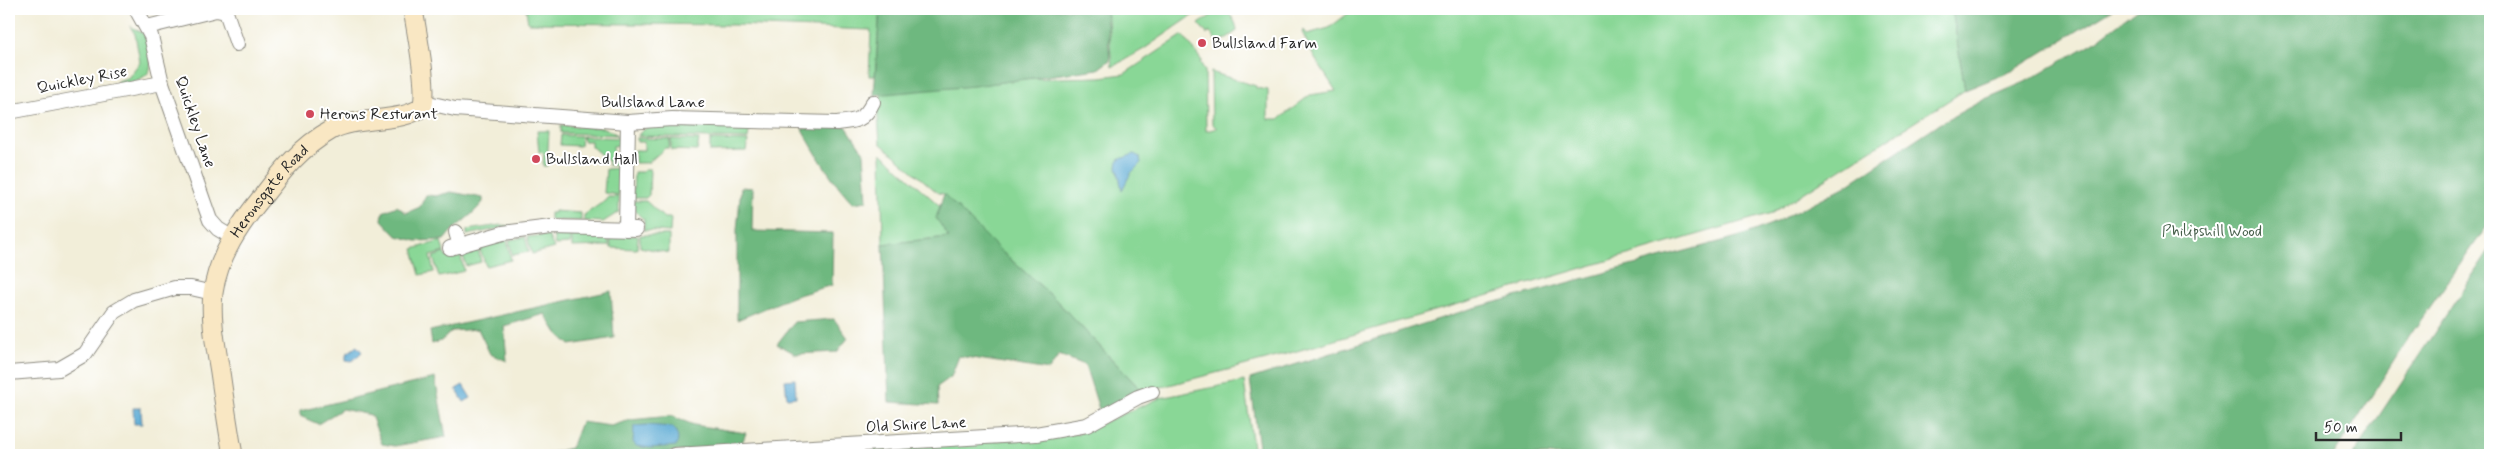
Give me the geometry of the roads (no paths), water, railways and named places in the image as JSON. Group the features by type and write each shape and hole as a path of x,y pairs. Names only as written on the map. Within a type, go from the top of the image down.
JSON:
{"street":[{"name":"Quickley Lane","path":"136,9 148,27 162,82 210,220 218,229 233,238"},
{"path":"413,9 424,102"},
{"path":"148,27 216,10 226,12 237,44"},
{"name":"Quickley Rise","path":"9,112 162,82"},
{"name":"Bullsland Lane","path":"424,102 455,110 628,122 725,119 836,123 862,118 868,114 873,102"},
{"name":"Heronsgate Road","path":"233,455 213,325 213,293 221,262 233,238 255,206 298,152 332,130 353,121 418,111 424,102"},
{"path":"455,242 551,227 631,229 628,122"},
{"path":"9,373 60,369 85,354 114,312 134,300 174,288 191,288 213,293"},
{"name":"Old Shire Lane","path":"674,455 1036,434 1087,425 1138,397 1152,392"}],"water":[{"path":"1134,154 1140,157 1141,163 1131,173 1122,190 1117,167 1118,160"},
{"path":"357,346 362,352 352,361 346,360 346,354"},
{"path":"795,379 796,397 787,398 785,380"},
{"path":"463,385 471,398 464,402 456,389"},
{"path":"133,408 141,408 142,424 134,424"},
{"path":"634,426 673,427 678,438 676,446 650,448 636,446 633,442"}],"place":[{"name":"Bullsland Farm","path":"1202,43"},
{"name":"Herons Resturant","path":"310,114"},
{"name":"Bullsland Hall","path":"536,159"}],"park label":[{"name":"Philipshill Wood","path":"2212,231"}]}
